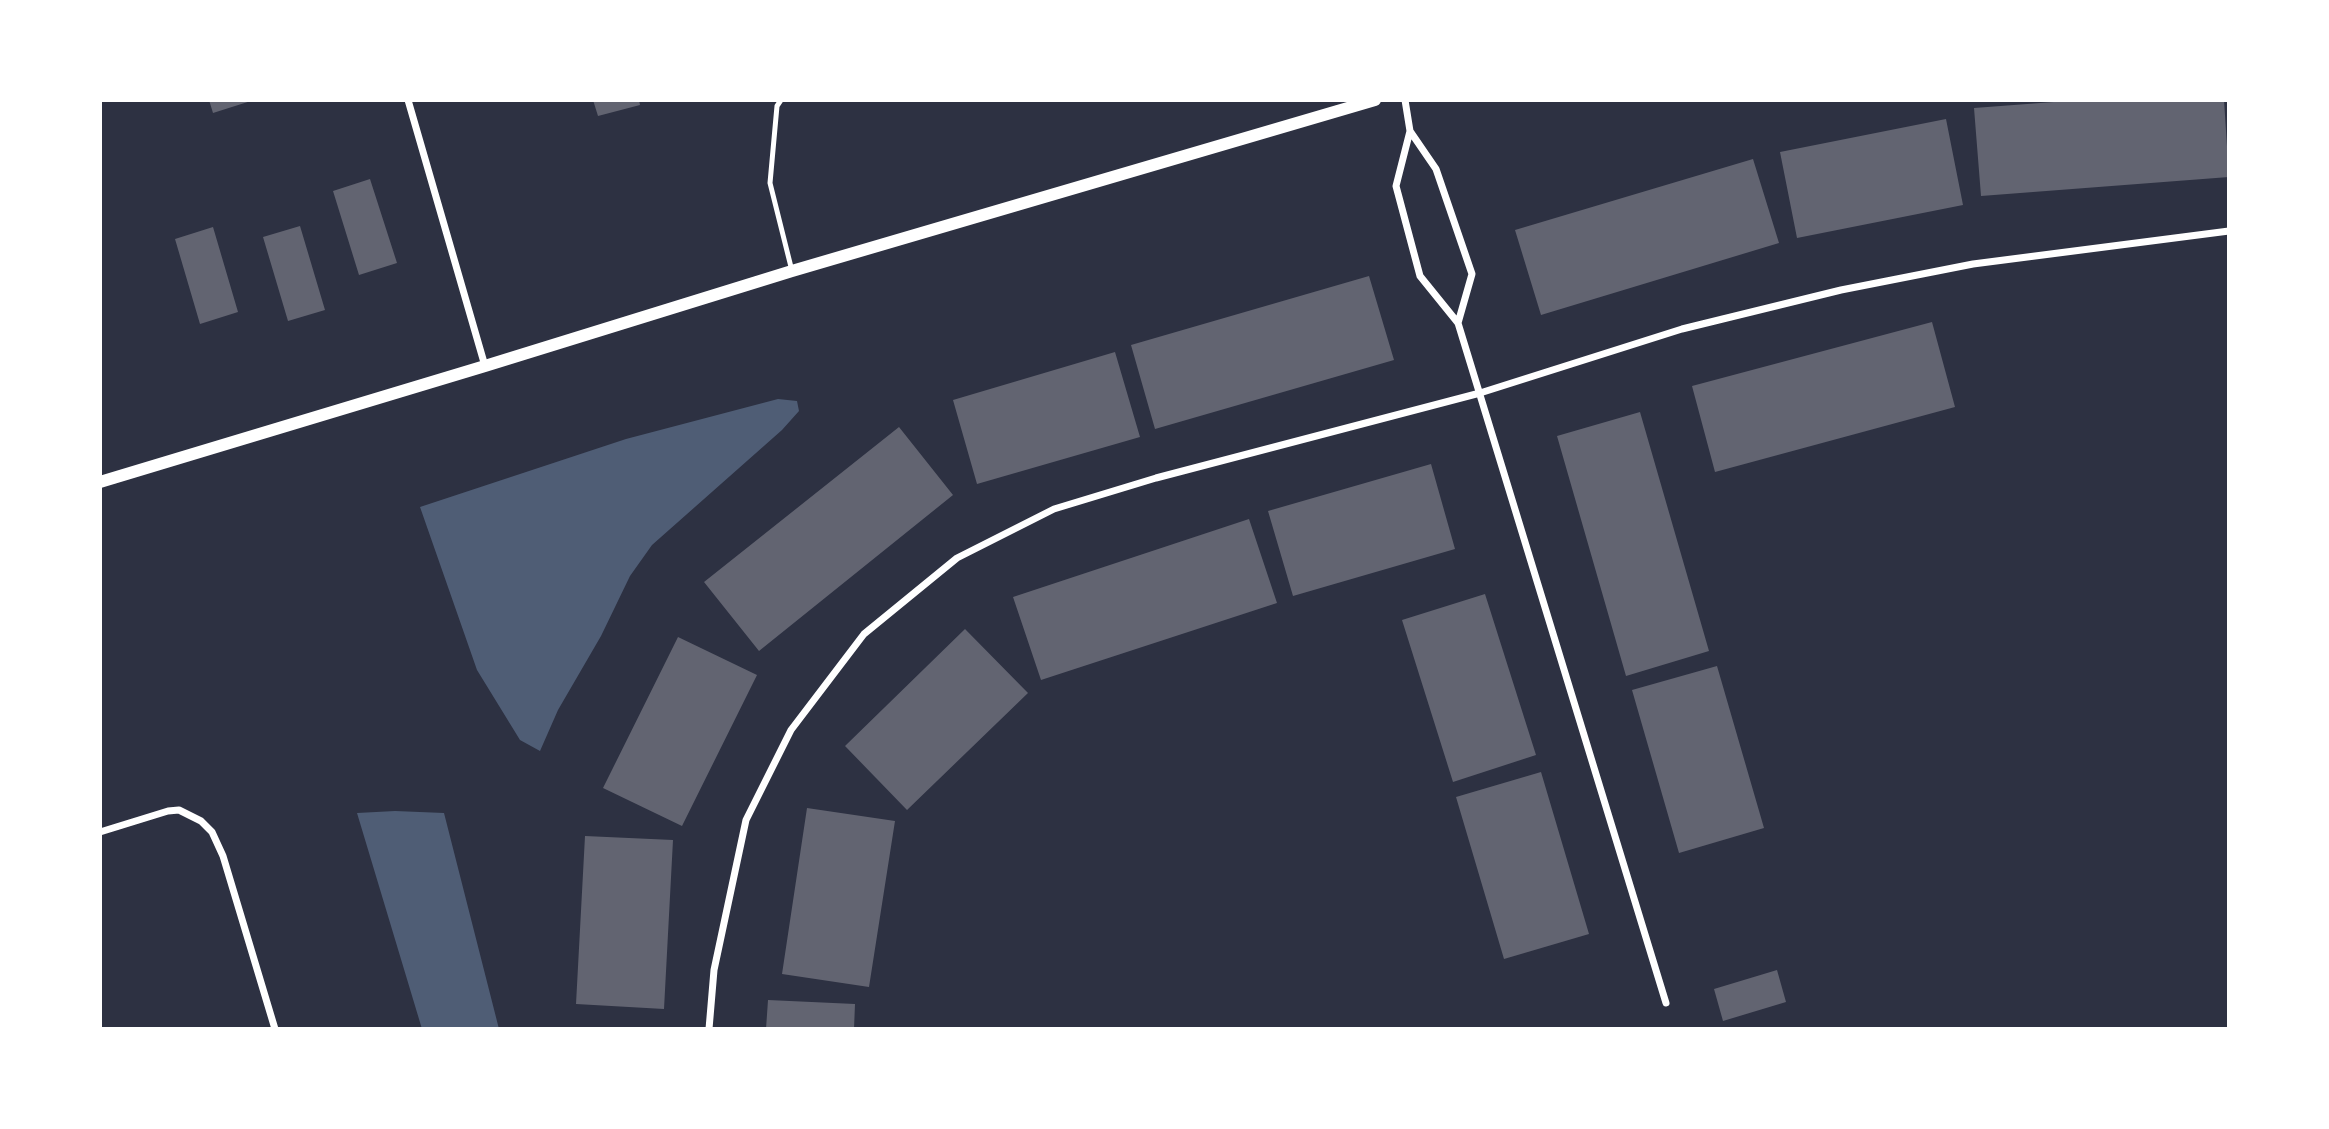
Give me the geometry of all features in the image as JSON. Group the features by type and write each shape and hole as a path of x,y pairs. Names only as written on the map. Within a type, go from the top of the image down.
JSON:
{"street":[{"path":"408,100 485,366"},
{"path":"100,482 792,271 1375,100"},
{"path":"1405,100 1410,131 1396,186 1420,276 1458,323 1666,1003"},
{"path":"1410,131 1436,169 1472,274 1458,323"},
{"path":"709,1029 714,970 746,820 791,730 864,634 957,558 1054,509 1156,478 1480,393 1682,329 1841,290 1973,264 2229,231"},
{"path":"100,832 179,810 201,821 212,832 223,856 275,1029"}],"lane":[{"path":"781,100 778,106 771,183 792,271"}],"water":[{"path":"778,399 797,401 799,411 782,430 652,545 630,576 601,636 558,710 540,751 520,740 477,670 420,507 626,439"},
{"path":"357,813 444,813 499,1029 422,1029"}],"building":[{"path":"209,100 254,100 213,113"},
{"path":"593,100 639,100 640,105 598,116"},
{"path":"2080,100 2224,100 2229,177 1981,196 1974,108"},
{"path":"1946,119 1963,205 1797,238 1780,152"},
{"path":"1753,159 1779,243 1541,315 1515,230"},
{"path":"370,179 397,263 359,275 333,191"},
{"path":"300,226 325,310 288,321 263,237"},
{"path":"213,227 238,312 200,324 175,239"},
{"path":"1369,276 1394,360 1155,429 1131,345"},
{"path":"1932,322 1955,407 1715,472 1692,386"},
{"path":"1115,352 1140,437 977,484 953,400"},
{"path":"1640,412 1709,651 1626,676 1557,436"},
{"path":"899,427 953,495 759,651 704,582"},
{"path":"1431,464 1455,549 1293,596 1268,511"},
{"path":"1249,519 1277,603 1041,680 1013,597"},
{"path":"1485,594 1536,755 1453,782 1402,620"},
{"path":"965,629 1028,693 907,810 845,746"},
{"path":"678,637 757,675 682,826 603,788"},
{"path":"1717,666 1764,828 1679,853 1632,690"},
{"path":"1541,772 1589,934 1504,959 1456,797"},
{"path":"807,808 895,821 869,987 782,974"},
{"path":"585,836 673,840 664,1009 576,1004"},
{"path":"1777,970 1786,1002 1723,1021 1714,989"},
{"path":"768,1000 855,1004 854,1029 766,1029"}]}
